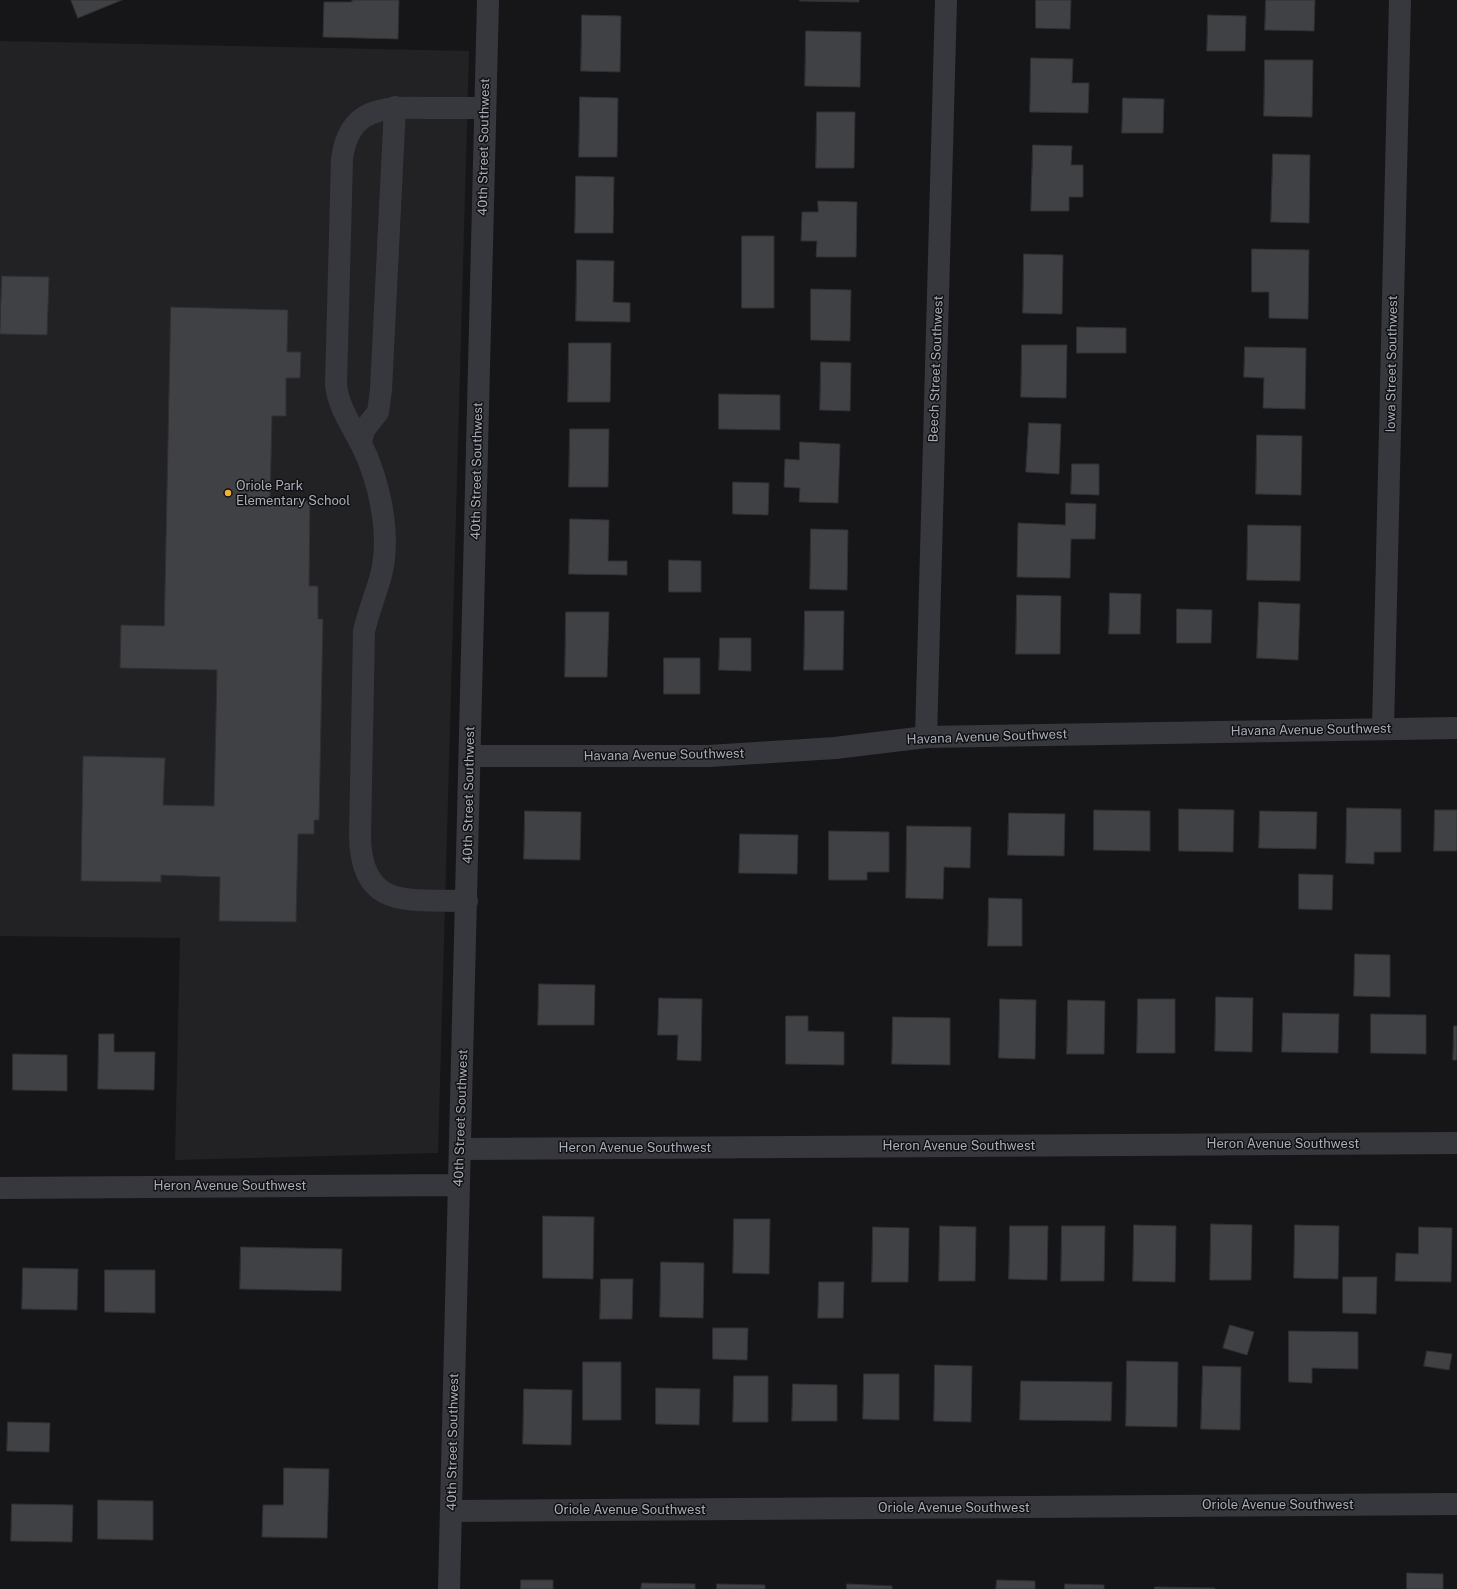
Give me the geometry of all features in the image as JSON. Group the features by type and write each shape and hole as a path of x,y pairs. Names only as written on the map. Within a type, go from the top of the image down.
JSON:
{"street":[{"name":"40th Street Southwest","path":"449,1589 488,0"},
{"name":"Beech Street Southwest","path":"926,737 946,0"},
{"name":"Iowa Street Southwest","path":"1383,729 1400,0"},
{"path":"467,901 408,898 386,894 379,890 372,882 366,872 362,860 360,836 364,631 368,612 380,578 384,561 385,544 382,513 374,475 361,441 339,401 336,384 342,159 347,138 351,129 358,121 375,112 395,107 485,108"},
{"path":"361,441 364,430 378,412 381,390 395,107"},
{"name":"Havana Avenue Southwest","path":"470,756 709,756 835,748 926,737 1457,728"},
{"name":"Heron Avenue Southwest","path":"460,1149 1457,1143"},
{"name":"Heron Avenue Southwest","path":"0,1188 459,1185"},
{"name":"Oriole Avenue Southwest","path":"451,1511 1457,1504"}],"shaded area":[{"name":"Oriole Park Elementary School","path":"0,41 469,51 438,1153 175,1160 180,938 0,936"}],"building":[{"path":"71,0 122,0 78,18"},
{"path":"352,0 399,0 398,39 323,37 324,2 352,2"},
{"path":"859,0 859,2 800,1"},
{"path":"1036,0 1071,0 1070,29 1036,28"},
{"path":"1266,0 1315,0 1314,31 1265,30"},
{"path":"582,15 621,16 620,72 581,71"},
{"path":"1208,15 1246,16 1245,51 1207,51"},
{"path":"806,31 861,32 860,87 805,86"},
{"path":"1031,58 1073,59 1072,83 1089,83 1088,113 1030,112"},
{"path":"1265,60 1313,60 1312,117 1264,116"},
{"path":"580,97 618,98 617,157 579,157"},
{"path":"1123,98 1164,99 1163,133 1122,133"},
{"path":"817,112 855,112 854,168 816,168"},
{"path":"1033,145 1072,146 1071,165 1083,165 1083,197 1069,197 1069,211 1031,211"},
{"path":"1273,154 1310,155 1309,223 1271,222"},
{"path":"576,176 614,177 613,233 575,233"},
{"path":"818,201 857,202 856,257 816,257 817,241 801,241 802,212 818,212"},
{"path":"742,236 774,236 774,308 742,308"},
{"path":"1252,249 1309,250 1308,319 1269,318 1269,292 1252,292"},
{"path":"1024,254 1063,255 1062,314 1023,313"},
{"path":"577,260 614,261 613,302 630,303 630,322 576,321"},
{"path":"2,276 49,277 47,335 0,334"},
{"path":"811,289 851,290 850,341 811,340"},
{"path":"171,307 288,310 287,352 301,352 300,378 286,378 286,416 272,416 270,501 310,501 309,586 318,586 318,619 323,619 319,820 314,820 314,834 298,834 296,922 219,921 220,877 161,875 161,882 81,881 83,756 165,758 163,805 214,806 217,670 120,668 121,625 164,626"},
{"path":"1077,327 1126,328 1126,353 1077,353"},
{"path":"569,343 611,343 610,402 568,402"},
{"path":"1022,345 1067,345 1066,398 1021,397"},
{"path":"1245,347 1306,348 1305,409 1263,408 1264,378 1244,377"},
{"path":"821,362 851,363 850,411 820,410"},
{"path":"719,394 780,395 780,430 719,429"},
{"path":"1029,423 1061,424 1059,474 1026,472"},
{"path":"570,429 609,429 608,487 569,487"},
{"path":"1257,435 1302,436 1301,495 1256,494"},
{"path":"800,442 840,444 838,503 799,502 800,488 784,487 785,459 799,460"},
{"path":"1072,464 1099,464 1099,495 1071,494"},
{"path":"733,482 769,483 768,515 733,514"},
{"path":"1066,503 1096,504 1095,539 1071,539 1070,578 1017,577 1018,523 1065,525"},
{"path":"570,519 609,520 608,561 627,561 627,575 569,574"},
{"path":"1248,525 1301,526 1300,581 1247,580"},
{"path":"811,529 848,530 847,590 810,589"},
{"path":"669,560 701,561 701,592 669,592"},
{"path":"1110,593 1141,594 1140,634 1109,634"},
{"path":"1017,595 1061,596 1060,654 1016,654"},
{"path":"1259,602 1300,604 1298,660 1257,658"},
{"path":"1177,609 1212,610 1211,643 1177,643"},
{"path":"805,611 844,611 843,670 804,670"},
{"path":"566,612 609,612 607,677 565,677"},
{"path":"720,638 751,638 751,671 719,670"},
{"path":"664,658 700,658 700,694 664,694"},
{"path":"1347,808 1401,809 1401,852 1374,852 1374,864 1346,863"},
{"path":"1179,809 1234,810 1233,852 1179,851"},
{"path":"1094,810 1150,811 1150,851 1094,850"},
{"path":"1435,810 1457,810 1457,851 1434,851"},
{"path":"525,811 581,812 580,860 524,859"},
{"path":"1260,811 1317,812 1316,849 1259,848"},
{"path":"1009,813 1065,814 1064,856 1008,855"},
{"path":"907,826 971,827 970,868 944,867 943,899 906,898"},
{"path":"829,831 889,832 889,872 867,872 867,880 829,880"},
{"path":"740,834 798,835 797,874 739,873"},
{"path":"1299,874 1333,875 1332,910 1299,909"},
{"path":"989,898 1022,899 1022,946 988,946"},
{"path":"1355,954 1390,955 1390,997 1354,996"},
{"path":"539,984 595,985 594,1025 538,1025"},
{"path":"1216,997 1253,998 1252,1052 1215,1051"},
{"path":"659,998 702,999 701,1061 677,1060 678,1035 658,1035"},
{"path":"1000,999 1036,1000 1035,1059 999,1058"},
{"path":"1138,999 1175,999 1175,1053 1137,1053"},
{"path":"1068,1000 1105,1001 1104,1054 1067,1054"},
{"path":"1283,1013 1339,1014 1338,1053 1282,1052"},
{"path":"1371,1014 1426,1015 1426,1054 1371,1053"},
{"path":"786,1016 808,1016 808,1031 844,1032 844,1065 786,1064"},
{"path":"893,1017 950,1018 950,1065 892,1064"},
{"path":"1454,1026 1457,1026 1457,1060 1453,1060"},
{"path":"99,1034 114,1034 114,1052 155,1052 154,1090 98,1089"},
{"path":"13,1054 67,1055 67,1091 13,1090"},
{"path":"543,1216 594,1217 593,1279 543,1278"},
{"path":"734,1219 770,1219 769,1274 733,1273"},
{"path":"1211,1224 1252,1225 1251,1280 1210,1280"},
{"path":"1134,1225 1176,1226 1175,1282 1133,1281"},
{"path":"1295,1225 1339,1226 1338,1279 1294,1278"},
{"path":"940,1226 976,1227 975,1281 939,1281"},
{"path":"1010,1226 1048,1226 1047,1280 1009,1279"},
{"path":"1062,1226 1105,1226 1104,1281 1061,1281"},
{"path":"873,1227 909,1228 908,1282 872,1282"},
{"path":"1419,1227 1452,1228 1451,1282 1395,1281 1396,1253 1418,1254"},
{"path":"241,1247 342,1249 341,1291 240,1289"},
{"path":"661,1262 704,1263 703,1318 660,1317"},
{"path":"23,1268 78,1269 77,1310 22,1309"},
{"path":"105,1270 155,1270 155,1313 105,1312"},
{"path":"1343,1277 1377,1277 1376,1314 1343,1313"},
{"path":"601,1279 633,1279 632,1319 600,1319"},
{"path":"819,1282 844,1282 843,1318 818,1318"},
{"path":"1230,1325 1254,1332 1247,1355 1223,1348"},
{"path":"713,1328 748,1328 747,1360 713,1359"},
{"path":"1289,1331 1358,1332 1358,1369 1312,1368 1312,1383 1289,1382"},
{"path":"1427,1351 1452,1354 1449,1370 1424,1366"},
{"path":"1127,1361 1178,1362 1177,1427 1126,1426"},
{"path":"583,1362 621,1362 621,1420 583,1420"},
{"path":"935,1365 972,1366 971,1422 934,1421"},
{"path":"1203,1366 1241,1367 1240,1430 1201,1429"},
{"path":"864,1374 899,1374 899,1420 863,1419"},
{"path":"734,1376 768,1376 768,1422 733,1422"},
{"path":"1021,1381 1112,1382 1111,1421 1020,1420"},
{"path":"793,1384 837,1385 837,1421 792,1421"},
{"path":"656,1388 700,1389 699,1425 656,1424"},
{"path":"524,1389 572,1390 571,1445 523,1444"},
{"path":"8,1422 50,1423 49,1452 7,1451"},
{"path":"284,1468 329,1469 327,1538 262,1537 263,1505 283,1505"},
{"path":"98,1500 153,1501 153,1540 98,1539"},
{"path":"12,1504 73,1505 72,1542 11,1541"},
{"path":"1407,1573 1443,1574 1443,1589 1407,1589"},
{"path":"521,1580 553,1580 553,1589 521,1589"},
{"path":"997,1580 1035,1581 1035,1589 996,1589"},
{"path":"642,1583 695,1584 695,1589 641,1589"},
{"path":"717,1584 765,1585 765,1589 717,1589"},
{"path":"847,1584 892,1586 892,1589 847,1589"},
{"path":"1065,1584 1104,1585 1104,1589 1065,1589"},
{"path":"1155,1587 1215,1588 1215,1589 1155,1589"}],"place":[{"name":"Oriole Park Elementary School","path":"228,493"}]}
